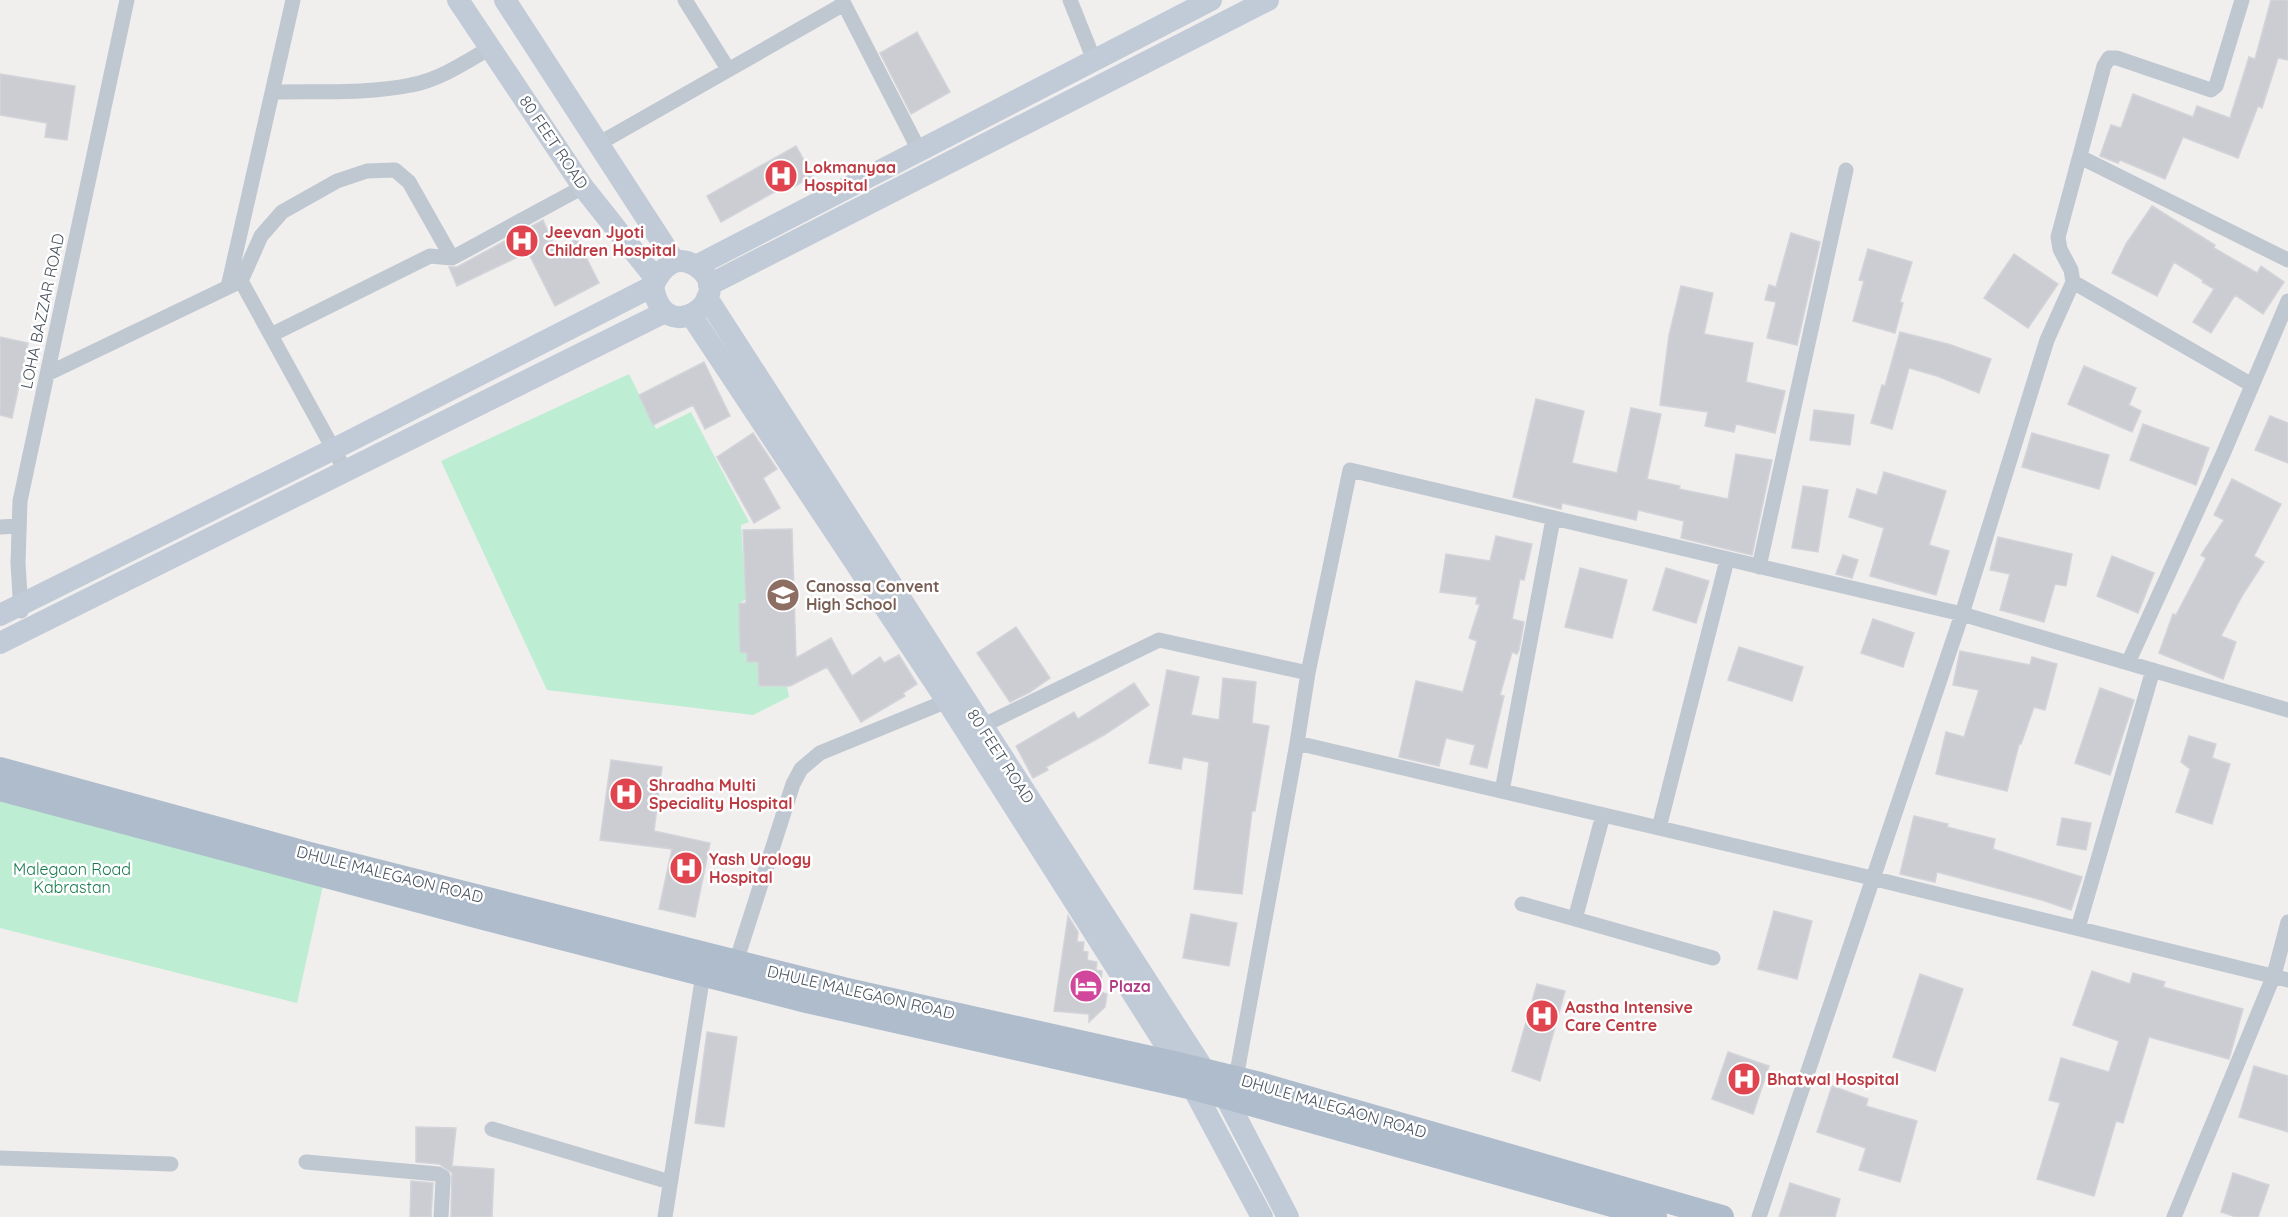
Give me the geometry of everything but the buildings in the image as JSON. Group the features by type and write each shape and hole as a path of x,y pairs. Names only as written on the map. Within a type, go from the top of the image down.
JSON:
{"main road":[{"name":"80 FEET ROAD","path":"458,0 583,187 655,283"},
{"path":"505,0 598,144 685,264 704,272 708,292"},
{"path":"1210,0 918,150 685,264 660,271 655,283 656,301 665,312 675,317 692,315 698,312 708,292 1243,6 1268,0"},
{"path":"0,615 334,449 655,283"},
{"name":"80 FEET ROAD","path":"708,292 982,726 1199,1079 1262,1217"},
{"path":"0,643 665,312"},
{"name":"80 FEET ROAD","path":"692,315 947,701 1178,1064"},
{"name":"DHULE MALEGAON ROAD","path":"0,769 705,965 736,962 843,989 1178,1064 1199,1079 1722,1217"},
{"path":"0,789 705,965 802,1000 1199,1079"},
{"path":"1231,1087 1288,1217"},
{"path":"1231,1087 1655,1217"}],"street":[{"name":"LOHA BAZZAR ROAD","path":"23,632 18,526 20,501 127,0"},
{"path":"292,0 234,284 271,335 346,472"},
{"path":"685,0 728,69"},
{"path":"1070,0 1095,60"},
{"path":"1759,1217 1962,614 2047,340 2073,282 2071,270 2060,249 2058,237 2104,66 2109,58 2117,58 2211,90 2216,86 2242,0"},
{"path":"598,144 843,2 918,150"},
{"path":"272,92 412,85 449,72 490,48"},
{"path":"2080,157 2288,260"},
{"path":"47,374 234,284 261,236 282,212 337,181 367,171 395,170 409,182 452,258"},
{"path":"1759,567 1846,170"},
{"path":"271,335 430,256 452,258 583,187"},
{"path":"2073,282 2252,385"},
{"path":"2128,663 2288,301"},
{"path":"1231,1087 1297,743 1308,673 1350,470 1962,614 2288,710"},
{"path":"1502,791 1553,519"},
{"path":"0,527 18,526"},
{"path":"1659,828 1727,560"},
{"path":"982,726 1159,640 1308,673"},
{"path":"2078,928 2153,670"},
{"path":"736,962 794,784 801,769 820,753 947,701"},
{"path":"1297,743 2281,978"},
{"path":"1575,919 1603,815"},
{"path":"1521,904 1713,958"},
{"path":"2174,1217 2281,978 2288,922"},
{"path":"665,1217 705,965"},
{"path":"492,1129 670,1182"},
{"path":"0,1158 171,1164"},
{"path":"306,1162 441,1175 443,1181 441,1217"}],"green space":[{"path":"629,374 656,429 691,412 749,522 741,525 746,599 739,604 740,652 747,653 747,662 767,663 758,667 759,687 787,686 789,697 753,715 547,690 441,461"},
{"name":"Malegaon Road Kabrastan","path":"0,791 325,876 297,1003 0,928"}],"place":[{"name":"Lokmanyaa Hospital","path":"781,176"},
{"name":"Jeevan Jyoti Children Hospital","path":"522,241"},
{"name":"Canossa Convent High School","path":"783,595"},
{"name":"Shradha Multi Speciality Hospital","path":"626,794"},
{"name":"Yash Urology Hospital","path":"686,868"},
{"name":"Plaza","path":"1086,986"},
{"name":"Aastha Intensive Care Centre","path":"1542,1016"},
{"name":"Bhatwal Hospital","path":"1744,1079"}]}
